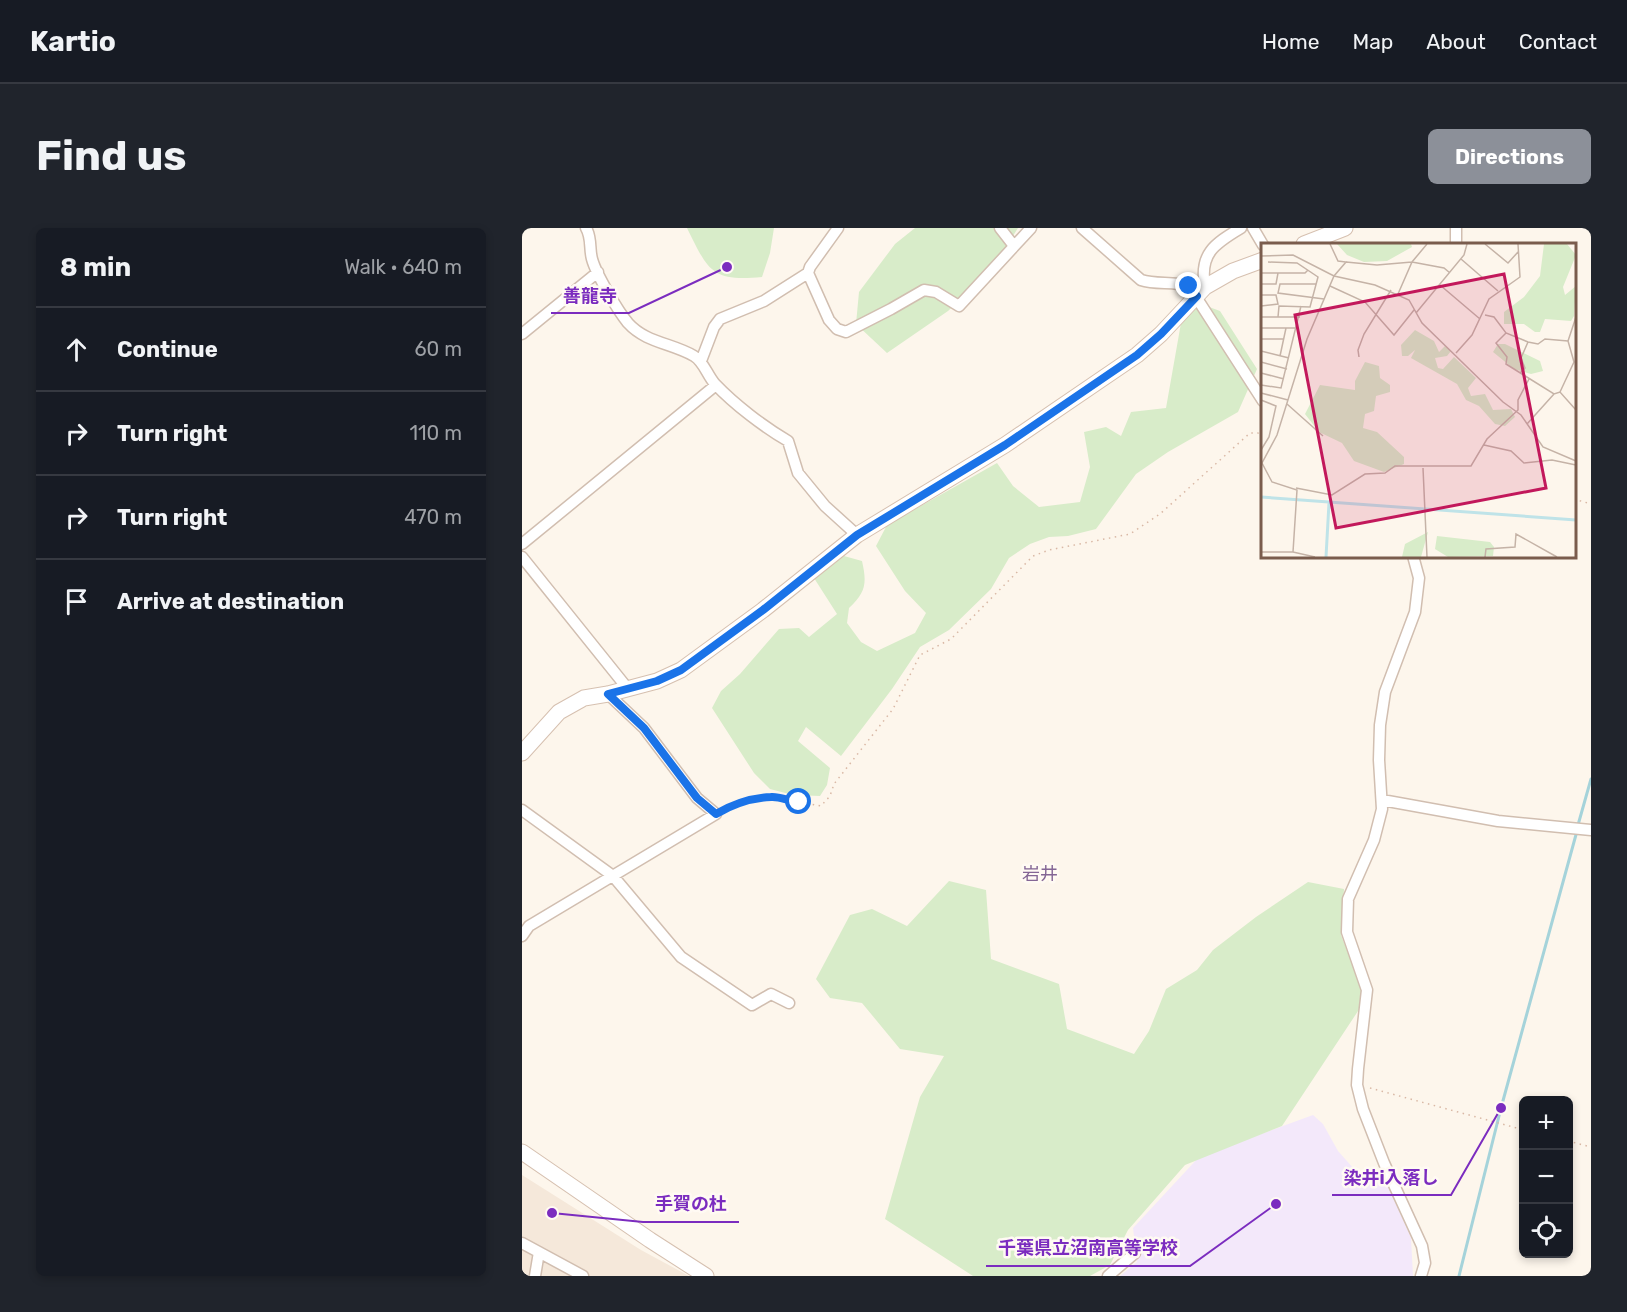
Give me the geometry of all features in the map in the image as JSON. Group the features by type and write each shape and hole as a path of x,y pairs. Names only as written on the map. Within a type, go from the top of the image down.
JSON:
{"street":[{"path":"586,228 590,236 591,258 629,324 641,335 692,354 701,361 706,374 716,385 772,431 788,441 798,473 825,506 857,535"},
{"path":"701,361 714,327 720,319 764,301 808,273 838,228"},
{"path":"1000,228 1014,246"},
{"path":"808,273 829,321 837,329 846,332 924,290 936,292 959,306 1031,228"},
{"path":"1082,228 1141,279 1149,283 1179,283 1201,291"},
{"path":"1241,228 1212,249 1205,258 1201,291 1261,397"},
{"path":"1253,228 1262,243"},
{"path":"1307,243 1345,228"},
{"path":"522,753 559,712 584,698 657,681 681,670 763,610 857,535 1005,445 1137,355 1161,334 1201,291 1233,271 1261,261"},
{"path":"522,334 598,272"},
{"path":"522,544 716,385"},
{"path":"522,557 628,689"},
{"path":"1414,558 1419,578 1415,612 1385,692 1380,725 1379,760 1382,800 1379,821 1374,840 1348,899 1346,911 1347,932 1368,990 1360,1040 1357,1085 1371,1131 1422,1246 1425,1263 1421,1276"},
{"path":"522,936 529,926 716,814 697,798 644,728 608,694"},
{"path":"1382,800 1497,821 1588,830"},
{"path":"522,810 612,876 681,957 753,1005 771,994 789,1003"},
{"path":"522,1152 706,1276"},
{"path":"522,1242 583,1276"},
{"path":"535,1276 539,1252"},
{"path":"1108,1276 1135,1253"}],"path":[{"path":"716,814 737,802 772,796 790,802 821,806 830,796 834,784 893,709 920,655 951,639 1033,556 1048,550 1130,534 1160,514 1250,433 1261,435"},
{"path":"1576,500 1591,504"},
{"path":"1357,1085 1519,1129"},
{"path":"1573,1142 1591,1147"}],"shaded area":[{"path":"1313,1115 1323,1124 1338,1151 1363,1179 1385,1179 1411,1238 1413,1276 1120,1276 1137,1262 1133,1228 1199,1157"},
{"path":"522,1175 641,1250 689,1276 522,1276"}],"green space":[{"path":"687,228 774,228 770,253 762,277 732,277 721,275 713,270 700,254"},
{"path":"915,228 1018,228 992,269 948,311 887,353 856,324 859,292 895,244"},
{"path":"1201,304 1220,311 1257,369 1238,412 1168,452 1136,474 1096,529 1068,536 1049,537 1030,544 1009,558 991,589 949,630 920,647 892,689 841,756 806,727 798,741 830,768 827,785 820,796 793,795 770,789 754,773 712,708 721,691 740,674 779,629 799,628 809,637 837,614 814,578 844,556 862,561 864,587 849,608 847,623 861,642 877,651 915,633 926,613 905,591 876,546 887,525 997,463 1013,486 1039,507 1080,502 1090,467 1084,432 1106,427 1121,436 1131,412 1166,408 1181,323"},
{"path":"949,881 986,890 991,959 1059,984 1067,1029 1134,1054 1149,1031 1166,989 1197,970 1213,950 1256,917 1308,882 1344,889 1341,935 1363,992 1362,1005 1282,1126 1185,1165 1128,1230 1110,1265 1090,1276 973,1276 885,1219 920,1097 944,1056 900,1049 862,1003 830,998 816,979 850,915 872,909 907,926"}],"waterway":[{"path":"1578,825 1591,779"},
{"path":"1459,1276 1501,1108 1577,831"}],"place":[{"name":"善龍寺","path":"727,267"},
{"name":"染井i入落し","path":"1501,1108"},
{"name":"千葉県立沼南高等学校","path":"1276,1204"},
{"name":"手賀の杜","path":"552,1213"}],"district":[{"name":"岩井","path":"1040,874"}],"route":[{"path":"799,802 790,802 772,796 737,802 716,814 697,798 644,728 608,694 657,681 681,670 763,610 857,535 1005,445 1137,355 1161,334 1197,296 1189,286"}]}
